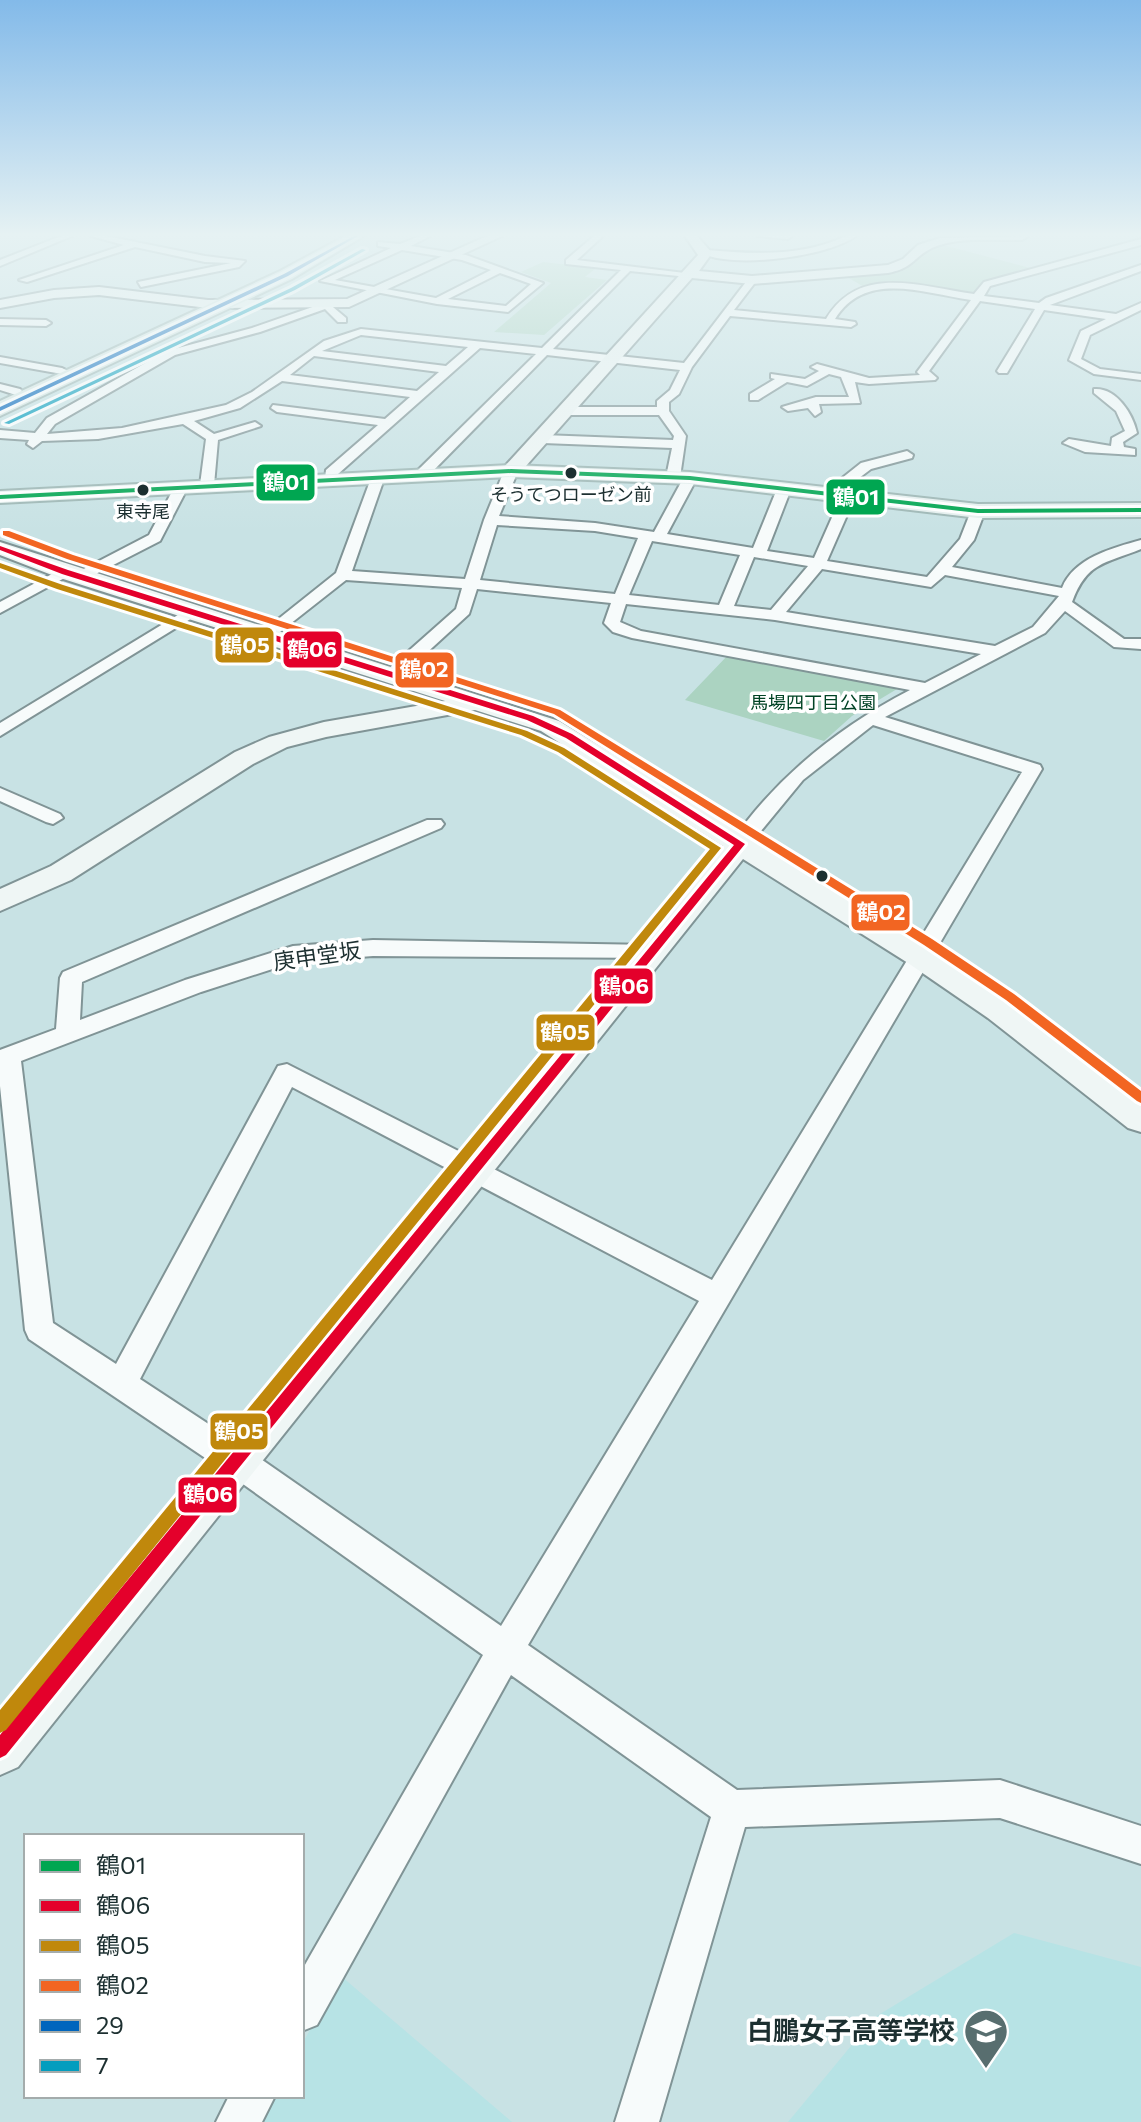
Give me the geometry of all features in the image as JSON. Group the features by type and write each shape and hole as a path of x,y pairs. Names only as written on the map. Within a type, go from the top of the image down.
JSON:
{"highway":[{"path":"5,393 145,335"},
{"path":"0,409 152,335"}],"main road":[{"path":"0,497 511,471 681,478 978,511 1141,510"}],"street":[{"path":"36,440 51,421 171,353 237,335"},
{"path":"0,434 36,440 133,432 246,403 313,353 347,335"},
{"path":"397,335 687,367"},
{"path":"422,474 559,335"},
{"path":"392,675 463,611 491,520 511,471 634,335"},
{"path":"712,335 687,367 675,392 663,401 663,411 680,436 681,478 620,599 612,623 626,632 927,688"},
{"path":"739,394 759,399 781,377 807,383 822,369 849,378 883,381 931,378 923,372 950,335"},
{"path":"1003,371 1024,335"},
{"path":"1084,335 1075,360 1082,366 1103,373 1141,377"},
{"path":"332,479 331,473 479,343"},
{"path":"313,353 449,370"},
{"path":"0,360 62,371"},
{"path":"279,377 421,395"},
{"path":"788,407 814,408 816,401 856,400 849,378"},
{"path":"1069,443 1085,448 1124,451 1116,441 1131,433 1129,421 1111,398 1098,391"},
{"path":"277,408 389,423"},
{"path":"568,411 663,411"},
{"path":"184,419 212,438 255,426"},
{"path":"207,485 212,438"},
{"path":"543,439 679,444"},
{"path":"775,615 819,563 839,495 866,466 907,455"},
{"path":"265,636 343,575 378,476"},
{"path":"0,608 155,538 181,487"},
{"path":"725,609 784,489"},
{"path":"491,520 595,527 931,582 967,540 978,511"},
{"path":"0,1749 796,776 870,718 1039,630 1065,598 1074,577 1085,566 1141,544"},
{"path":"0,548 72,575 560,731 919,955 1000,1010 1141,1118"},
{"path":"942,570 1065,598 1120,644 1141,644"},
{"path":"343,575 725,609 1001,652"},
{"path":"0,731 191,612"},
{"path":"0,901 61,873 244,758 278,742 324,730 479,703"},
{"path":"304,2006 505,1651 1033,769 870,718"},
{"path":"0,794 53,818"},
{"path":"67,1033 71,978 434,824"},
{"name":"庚申堂坂","path":"4,1058 193,986 293,954 373,948 652,953"},
{"path":"4,1058 39,1330 237,1461 732,1809 1000,1799 1141,1845"},
{"path":"122,1383 287,1073 718,1297"},
{"path":"637,2122 732,1809"},
{"path":"238,2122 252,2098"}],"shaded area":[{"name":"白鵬女子高等学校","path":"1014,1933 1141,1967 1141,2122 788,2122 875,2017"},
{"path":"341,1976 512,2122 257,2122 271,2098 304,2098 304,2041"}],"green space":[{"name":"馬場四丁目公園","path":"729,654 902,686 852,716 824,741 685,700"}],"transit line":[{"name":"29","path":"0,409 158,335"},
{"name":"7","path":"7,423 195,335"},
{"name":"鶴01","path":"0,497 511,471 690,478 978,511 1141,510"},
{"name":"鶴02","path":"6,533 70,557 557,712 928,942 1010,997 1141,1098"},
{"name":"鶴06","path":"0,548 65,572 530,718 569,736 740,844 0,1749"},
{"name":"鶴05","path":"0,565 60,587 524,733 561,750 716,848 0,1724"}],"place":[{"name":"そうてつローゼン前","path":"571,473"},
{"name":"東寺尾","path":"143,490"},
{"name":"白鵬女子高等学校","path":"986,2070"}]}
